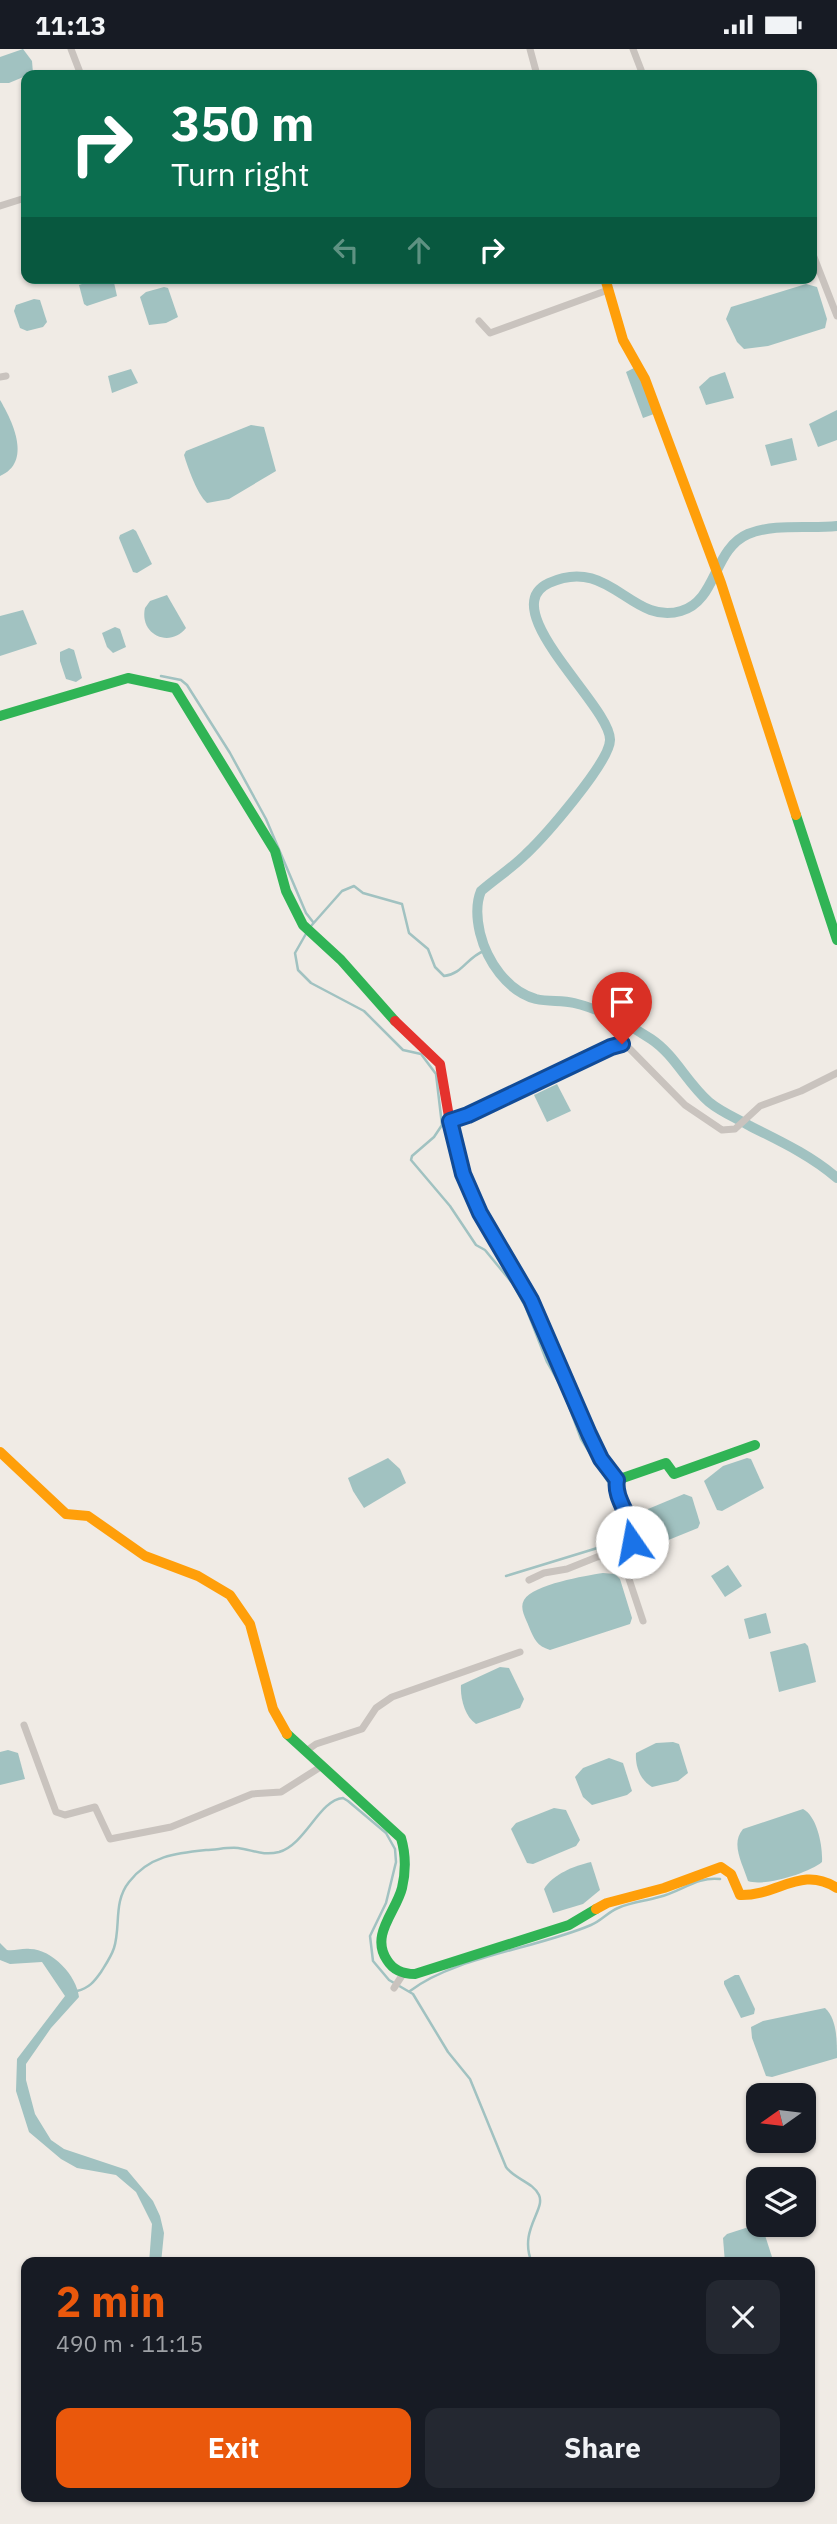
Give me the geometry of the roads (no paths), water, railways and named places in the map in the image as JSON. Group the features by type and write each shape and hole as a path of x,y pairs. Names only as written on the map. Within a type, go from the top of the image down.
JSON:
{"street":[{"path":"71,49 79,70"},
{"path":"530,49 536,70"},
{"path":"633,49 641,70"},
{"path":"0,205 21,199"},
{"path":"817,265 837,316"},
{"path":"606,284 623,340 645,379 721,583 837,940"},
{"path":"479,321 490,333 608,290"},
{"path":"0,716 128,678 175,688 275,851 286,891 309,930 341,960 381,1007 436,1057 445,1080 450,1121 463,1174 480,1213 531,1300 601,1459 617,1480"},
{"path":"450,1121 618,1044 626,1045 685,1105 722,1130 735,1129 748,1114 760,1106 801,1091 837,1073"},
{"path":"617,1480 666,1463 674,1474 755,1445"},
{"path":"0,1452 66,1514 88,1516 145,1556 198,1576 230,1595 250,1625 279,1723 294,1745 306,1751 387,1823 404,1845 405,1865 401,1891 380,1936 383,1954 402,1977"},
{"path":"529,1580 544,1573 567,1569 597,1556 620,1552 632,1542 634,1537 615,1486 617,1480"},
{"path":"620,1552 643,1621"},
{"path":"306,1751 316,1744 358,1731 376,1708 392,1697 520,1652"},
{"path":"24,1725 55,1812 65,1815 95,1807 110,1839 171,1827 252,1794 281,1792 322,1766"},
{"path":"394,1988 402,1977 569,1925 607,1903 664,1888 721,1867 731,1874 740,1895 773,1892 807,1877 818,1876 837,1888"}],"water":[{"path":"23,49 32,61 33,70 21,70 21,78 0,83 0,57"},
{"path":"114,284 117,296 87,306 79,285"},
{"path":"806,284 817,287 827,319 825,328 768,346 744,349 737,342 726,319 731,307"},
{"path":"168,288 178,317 166,323 149,325 140,297 146,292"},
{"path":"34,299 40,300 47,322 43,327 27,331 20,328 14,311 16,305"},
{"path":"636,367 654,414 643,418 626,372"},
{"path":"131,369 138,383 112,393 108,376"},
{"path":"725,372 734,398 706,405 699,387 710,377"},
{"path":"0,400 14,430 17,452 10,470 0,476"},
{"path":"837,410 837,440 818,447 809,424"},
{"path":"251,425 264,427 276,471 229,499 207,503 190,474 184,455 186,451"},
{"path":"792,438 797,460 771,466 765,445"},
{"path":"133,529 152,564 137,573 133,572 119,538"},
{"path":"167,595 186,628 179,634 164,638 151,631 144,617 145,608 150,601"},
{"path":"23,610 37,644 0,656 0,616"},
{"path":"115,627 120,629 126,647 113,653 107,647 102,633"},
{"path":"69,648 74,650 82,678 76,682 66,679 60,661 60,652"},
{"path":"557,1084 571,1111 547,1122 534,1095"},
{"path":"388,1458 400,1469 406,1483 364,1508 348,1478"},
{"path":"751,1459 764,1488 722,1511 717,1510 704,1481 723,1466"},
{"path":"684,1494 692,1497 700,1523 698,1528 661,1543 656,1541 647,1518 648,1509"},
{"path":"728,1565 742,1586 725,1597 711,1576"},
{"path":"603,1573 615,1574 620,1579 632,1618 630,1624 550,1650 539,1644 524,1614 524,1600 538,1589 549,1585"},
{"path":"766,1613 771,1633 749,1639 744,1619"},
{"path":"805,1643 816,1682 779,1692 770,1652"},
{"path":"500,1667 509,1668 524,1699 520,1708 476,1724 464,1707 461,1685"},
{"path":"656,1743 679,1744 688,1773 678,1781 652,1787 644,1781 639,1772 636,1753"},
{"path":"8,1750 18,1753 25,1779 0,1785 0,1752"},
{"path":"609,1758 623,1763 632,1791 627,1795 592,1805 583,1797 575,1777 583,1768"},
{"path":"554,1808 566,1810 580,1840 576,1846 533,1864 527,1863 511,1829 516,1823"},
{"path":"803,1809 812,1818 818,1832 822,1862 786,1878 764,1882 748,1881 738,1848 739,1835 743,1829"},
{"path":"591,1862 600,1890 583,1904 553,1913 544,1889 565,1871"},
{"path":"0,1943 7,1950 38,1950 62,1965 74,1981 79,1997 51,2028 26,2064 26,2080 35,2114 51,2140 64,2149 127,2170 153,2201 160,2216 164,2233 162,2257 149,2257 152,2224 136,2192 116,2175 77,2168 61,2159 29,2132 16,2091 17,2059 65,1996 42,1962 10,1964 0,1960"},
{"path":"739,1975 755,2009 754,2014 741,2018 724,1984 724,1981"},
{"path":"825,2008 834,2024 837,2058 772,2077 766,2076 752,2038 751,2027 763,2021"},
{"path":"746,2228 746,2237 766,2237 772,2257 725,2257 723,2238"}],"waterway":[{"path":"837,526 781,527 748,534 728,551 702,597 681,611 663,613 648,609 588,578 570,577 549,583 536,596 535,614 544,635 593,705 610,740 599,765 560,816 521,859 481,891 477,912 483,944 493,964 516,989 536,999 584,1006 633,1028 659,1046 714,1106 784,1143 837,1178"},
{"path":"161,676 181,680 187,685 230,753 266,819 306,913 313,922"},
{"path":"311,926 342,891 354,886 363,893 402,904 409,933 428,949 435,967 444,976 461,969 484,951"},
{"path":"307,932 295,953 298,970 311,983 364,1011 403,1050 421,1054 436,1074 442,1125 411,1160 450,1206 476,1245 485,1250 513,1284 526,1308 547,1362 563,1390 581,1439 612,1488 624,1536 617,1542 506,1576"},
{"path":"77,1991 93,1982 110,1957 116,1940 119,1906 124,1890 145,1866 164,1857 195,1851 234,1848 263,1853 279,1852 297,1840 327,1806 343,1798 386,1833 395,1849 396,1862 386,1903 370,1936 373,1961 389,1980 413,1994 448,2052 470,2079 506,2167 539,2195 539,2207 528,2241 530,2257"},
{"path":"410,1991 428,1979 473,1961 591,1925 623,1906 667,1895 696,1882 720,1879"}]}
